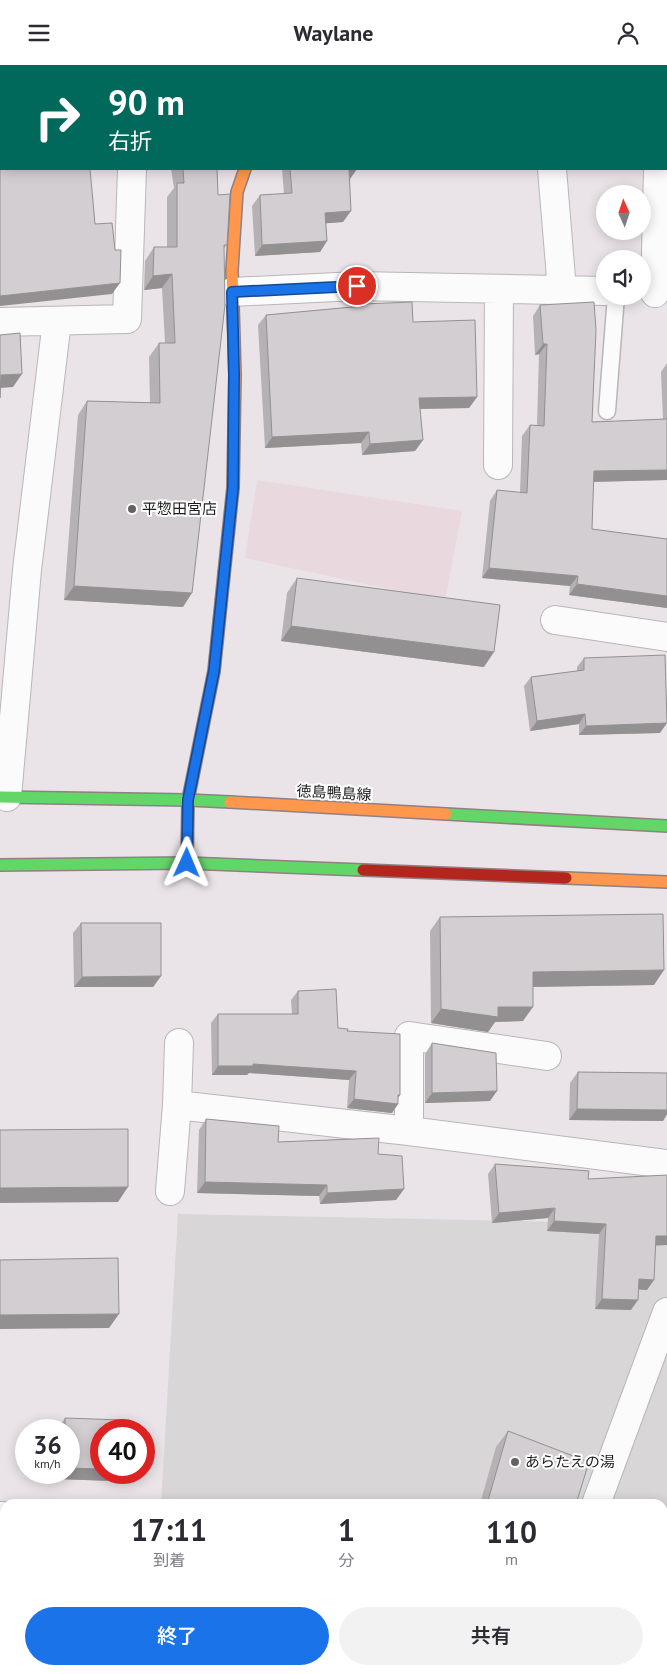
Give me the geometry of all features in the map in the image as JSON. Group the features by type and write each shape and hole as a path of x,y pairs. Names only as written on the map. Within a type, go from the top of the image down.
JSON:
{"main road":[{"path":"187,863 188,800 214,671 233,488 234,375 232,292 237,192 245,170"},
{"name":"徳島鴨島線","path":"3,797 188,800 667,826"},
{"path":"0,865 187,863 667,882"}],"street":[{"path":"0,322 127,319 132,170"},
{"path":"552,170 562,291"},
{"path":"655,293 658,170"},
{"path":"232,292 357,286 596,291"},
{"path":"498,465 499,289"},
{"path":"3,797 27,571 57,321"},
{"path":"555,620 667,637"},
{"path":"408,1131 409,1036 547,1056"},
{"path":"170,1191 177,1105 179,1043"},
{"path":"177,1105 408,1131 667,1164"},
{"path":"598,1499 667,1312"}],"lane":[{"path":"607,411 615,305"}],"shaded area":[{"path":"257,480 462,511 445,601 245,558"},
{"path":"178,1214 667,1224 667,1499 161,1499"}],"building":[{"path":"0,170 90,170 95,224 112,223 115,250 121,250 120,283 0,296"},
{"path":"183,170 217,170 218,195 230,194 227,245 224,245 225,305 192,593 74,586 87,401 160,403 159,343 175,343 172,274 153,276 154,247 177,247 177,183 184,183"},
{"path":"290,170 349,170 351,211 325,213 327,241 262,245 260,195 292,193"},
{"path":"412,302 413,322 475,320 477,397 419,398 423,440 370,444 369,432 272,437 266,315 363,306 363,304"},
{"path":"594,302 596,330 592,422 667,419 667,470 594,471 592,529 667,539 667,596 577,584 578,576 489,568 497,490 527,493 530,425 544,426 547,344 543,344 540,305"},
{"path":"20,333 22,374 1,375 0,398 0,335"},
{"path":"297,578 500,605 494,652 291,626"},
{"path":"665,655 667,723 586,726 585,714 537,721 531,677 584,670 584,658"},
{"path":"663,914 664,970 533,972 533,1007 498,1007 498,1017 441,1009 440,917"},
{"path":"81,923 161,923 161,976 82,977"},
{"path":"336,989 338,1028 348,1029 347,1031 400,1034 400,1095 398,1095 398,1104 354,1099 356,1071 253,1064 253,1066 218,1066 218,1014 298,1014 298,991"},
{"path":"432,1043 496,1053 497,1091 432,1093"},
{"path":"578,1072 667,1073 667,1110 577,1109"},
{"path":"206,1119 279,1126 278,1142 379,1138 378,1154 402,1156 404,1189 327,1193 327,1185 205,1182"},
{"path":"128,1129 128,1187 0,1188 0,1130"},
{"path":"495,1164 589,1171 588,1179 667,1175 667,1236 656,1236 654,1280 639,1279 638,1300 602,1299 606,1224 554,1221 555,1208 499,1213"},
{"path":"118,1258 119,1314 0,1315 0,1260"},
{"path":"65,1418 94,1419 90,1419 90,1469 80,1468 80,1419"},
{"name":"あらたえの湯","path":"508,1431 589,1462 578,1499 488,1499"}],"traffic: fast":[{"path":"0,797 230,802"},
{"path":"446,814 667,826"},
{"path":"0,865 187,863 363,870"}],"traffic: slow":[{"path":"224,574 233,488 235,375 232,270 237,192 245,170"},
{"path":"230,802 446,814"},
{"path":"566,878 667,882"}],"traffic: jam":[{"path":"187,863 188,800 214,671 224,574"},
{"path":"363,870 566,878"}],"place":[{"name":"平惣田宮店","path":"132,509"},
{"name":"あらたえの湯","path":"515,1462"}],"route":[{"path":"187,863 188,800 214,671 233,488 234,375 232,292 357,286"}]}
